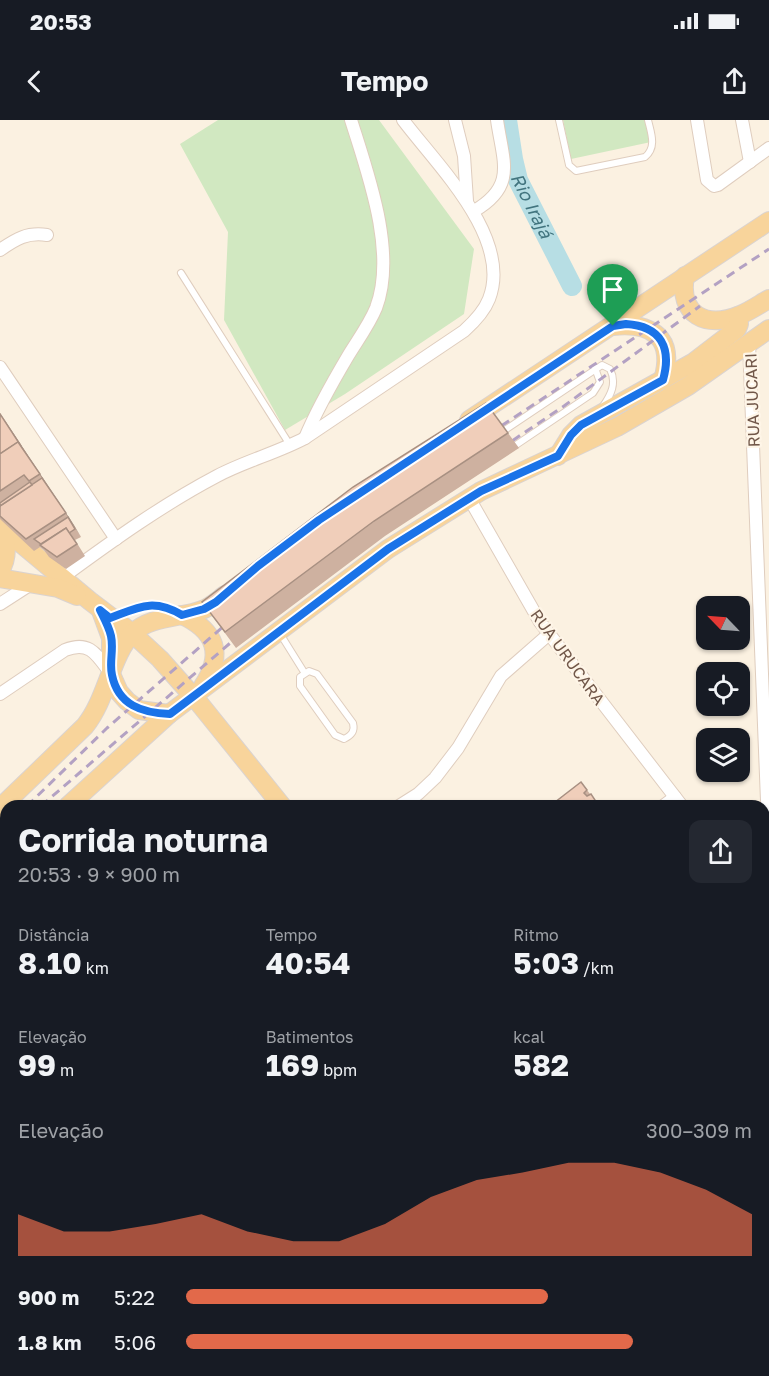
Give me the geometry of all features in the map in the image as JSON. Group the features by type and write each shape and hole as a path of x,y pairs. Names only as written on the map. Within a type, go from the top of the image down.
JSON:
{"main road":[{"path":"454,429 769,221"},
{"path":"686,276 683,292 688,308 700,318 710,320 738,316 769,299"},
{"path":"558,456 576,430 694,362 721,343 737,329 738,316"},
{"path":"613,326 626,324 645,327 661,340 667,359 663,380"},
{"path":"75,800 196,693 417,526 469,498 617,427 688,386 769,329"},
{"path":"1,527 7,549 0,571 63,577"},
{"path":"1,527 100,610 132,633 196,693 277,800"},
{"path":"0,578 58,588 100,610 111,638 111,674 119,692 139,710 170,714"},
{"path":"8,800 94,715 119,655 132,633 146,625 204,609 236,586"},
{"path":"182,615 206,630 215,649 216,657 211,674 196,693"}],"street":[{"path":"305,438 328,390 371,319 381,290 383,262 378,219 351,120"},
{"path":"63,577 116,539 219,475 291,446 305,438 464,331 482,312 490,298 493,273 487,237 470,206 403,120"},
{"path":"455,120 464,156 470,206"},
{"path":"470,206 490,202 502,183 503,160 497,120"},
{"path":"697,120 707,180 714,186 769,148"},
{"path":"742,120 750,162"},
{"path":"0,250 29,234 47,235"},
{"name":"RUA JUCARI","path":"749,343 765,608 766,800"},
{"path":"0,367 116,539"},
{"name":"RUA URUCARA","path":"469,498 549,634 677,800"},
{"path":"0,604 31,584"},
{"path":"408,800 435,778 458,748 501,676 549,634"},
{"path":"0,694 64,650 76,646 84,646 92,651 111,674"}],"lane":[{"path":"559,120 569,165 576,171 645,157 649,154 653,143 648,120"},
{"path":"181,273 291,446"},
{"path":"505,430 602,364 608,366 614,380 607,400 596,417"},
{"path":"516,445 592,393 600,382 595,368"},
{"path":"100,610 149,605 162,606 182,615"},
{"path":"278,631 304,672"},
{"path":"304,672 317,674 353,723 353,732 345,739 335,735 300,686 300,677 304,672"}],"green space":[{"path":"218,120 379,120 474,249 464,314 345,394 285,430 224,320 228,232 180,144"},
{"path":"563,120 647,120 651,142 571,159"}],"building":[{"path":"486,403 508,433 374,521 225,632 202,602 353,487"},
{"path":"0,414 21,446 18,442 0,454"},
{"path":"18,442 40,474 29,481 24,475 0,491 0,454"},
{"path":"42,478 66,513 26,539 0,516 0,506"},
{"path":"30,482 32,485 0,506 0,503"},
{"path":"68,517 75,529 69,533 66,528 41,544 34,539"},
{"path":"66,528 77,544 57,557 40,545"},
{"path":"581,782 587,790 584,793 587,796 591,794 595,800 558,800"}],"waterway":[{"name":"Rio Irajá","path":"507,120 518,180 572,286"}],"railway":[{"path":"489,434 769,249"},
{"path":"500,449 564,406 700,306"},
{"path":"33,800 107,728 233,618"},
{"path":"48,800 243,632"}],"route":[{"path":"626,324 645,327 661,340 667,359 663,380 581,425 571,435 558,456 481,491 388,549 170,714 139,710 119,692 111,674 110,630 100,610 110,618 149,605 162,606 182,615 204,609 216,602 258,566 319,520 613,326 626,324"}]}
